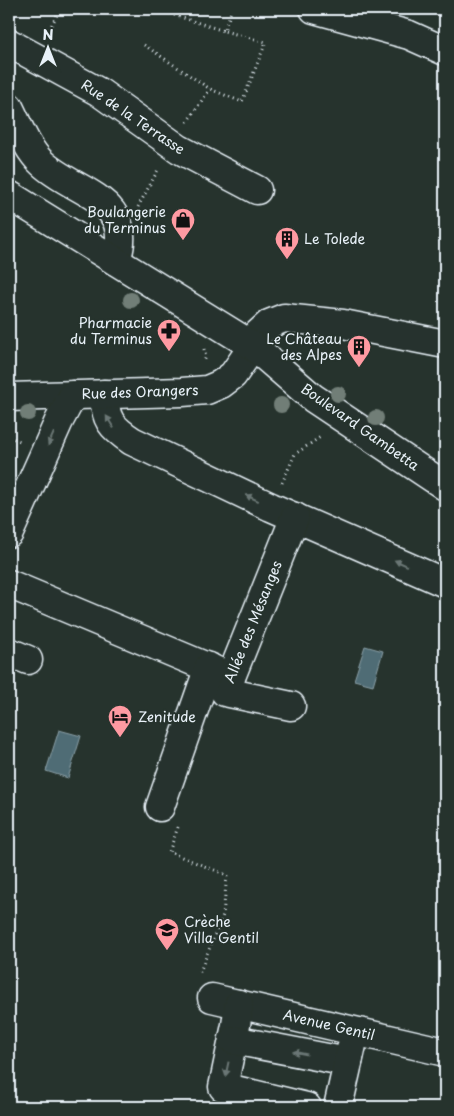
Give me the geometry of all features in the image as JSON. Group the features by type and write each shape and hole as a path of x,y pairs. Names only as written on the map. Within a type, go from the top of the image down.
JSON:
{"street":[{"path":"314,9 409,34 445,51"},
{"name":"Rue de la Terrasse","path":"9,43 100,92 179,149 257,190"},
{"path":"9,107 40,162 106,204 113,212 127,268"},
{"name":"Boulevard Gambetta","path":"9,195 253,346 313,398 445,486"},
{"name":"Rue des Orangers","path":"9,397 207,390 221,384 233,375 253,346 258,334 269,324 284,318 343,324 445,344"},
{"path":"104,394 106,417 116,431 160,455 283,512 445,583"},
{"path":"9,533 59,420 73,395"},
{"name":"Allée des Mésanges","path":"283,512 220,672 225,692 291,706"},
{"path":"9,584 220,672 169,816"},
{"name":"Avenue Gentil","path":"212,998 445,1052"},
{"path":"239,1004 223,1087 307,1107"},
{"path":"338,1107 354,1030"},
{"path":"233,1040 348,1062"}],"path":[{"path":"144,45 210,89 242,102 266,42 154,9"},
{"path":"224,31 232,9"},
{"path":"283,512 295,454 327,433"},
{"path":"9,437 23,442"},
{"path":"169,816 169,852 227,875 223,915 193,989 212,998"}],"water":[{"path":"365,646 383,651 373,685 354,680"},
{"path":"59,730 81,736 68,778 46,771"}],"place":[{"name":"Boulangerie du Terminus","path":"183,241"},
{"name":"Le Tolede","path":"287,260"},
{"name":"Pharmacie du Terminus","path":"169,352"},
{"name":"Le Château des Alpes","path":"359,368"},
{"name":"Zenitude","path":"120,738"},
{"name":"Crèche Villa Gentil","path":"167,951"}]}
